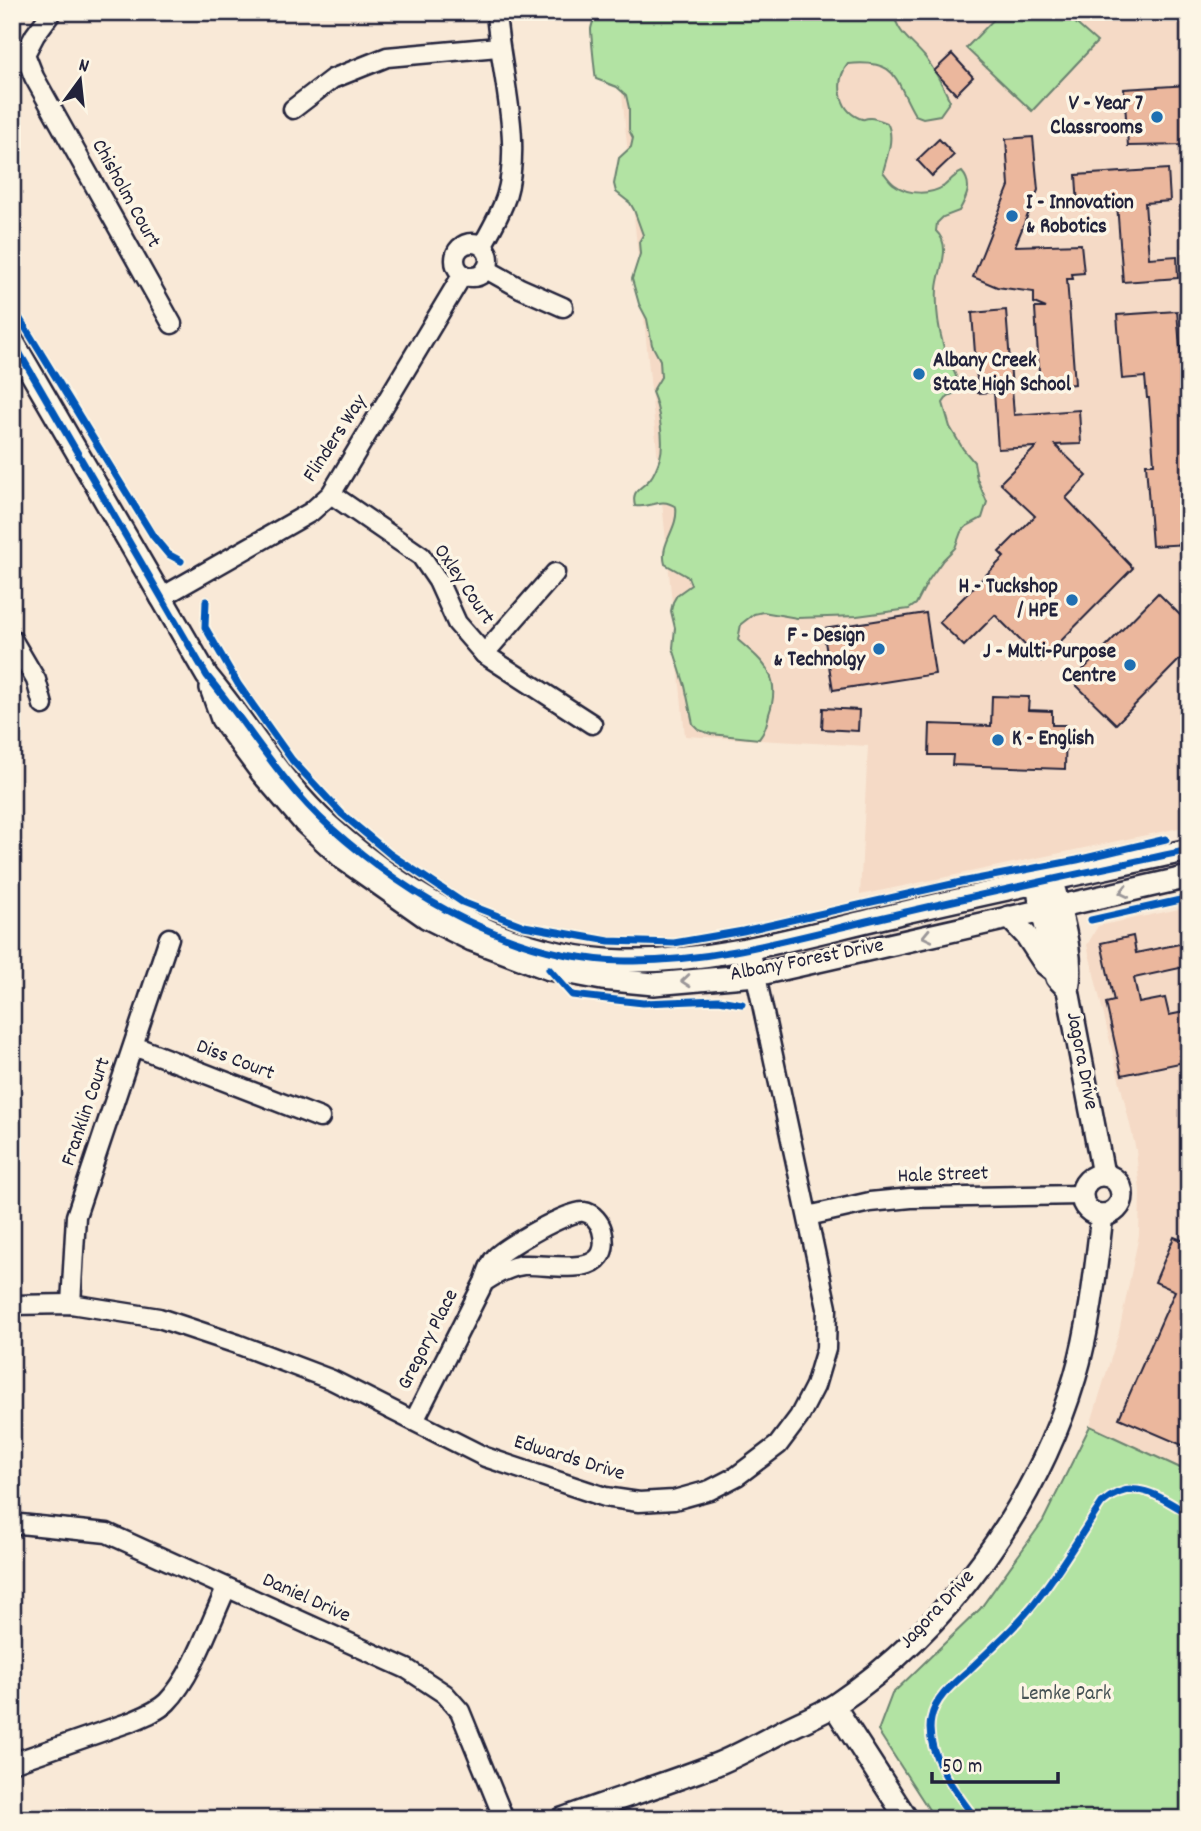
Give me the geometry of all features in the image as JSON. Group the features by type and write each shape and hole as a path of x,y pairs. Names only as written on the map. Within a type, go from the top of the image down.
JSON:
{"street":[{"name":"Chisholm Court","path":"52,12 25,54 34,77 172,324"},
{"path":"482,246 499,216 513,162 496,12"},
{"path":"293,108 331,79 387,57 498,47"},
{"path":"469,243 482,246 488,255 486,269 477,276 463,274 455,261 459,249 469,243"},
{"path":"486,269 563,307"},
{"name":"Flinders Way","path":"160,598 311,512 331,494 463,274"},
{"name":"Albany Forest Drive","path":"12,340 207,676 238,713 277,769 327,825 391,877 457,916 513,940 571,955 611,960 677,959 750,948 1189,850"},
{"name":"Oxley Court","path":"331,494 421,556 438,581 457,623 484,654 592,724"},
{"path":"484,654 555,573"},
{"path":"12,639 36,680 43,705"},
{"name":"Albany Forest Drive","path":"207,676 222,719 261,772 304,822 345,860 426,917 472,940 539,965 601,979 654,984 756,975 1189,877"},
{"name":"Jagora Drive","path":"1044,882 1070,977 1062,981 1102,1174"},
{"path":"1010,917 1045,964 1062,981"},
{"name":"Franklin Court","path":"71,1304 76,1216 169,938"},
{"name":"Edwards Drive","path":"12,1305 71,1304 159,1318 237,1343 332,1380 415,1419 485,1457 605,1497 639,1502 674,1500 710,1490 737,1476 778,1445 799,1417 815,1386 825,1349 827,1308 750,948"},
{"name":"Diss Court","path":"134,1046 320,1118"},
{"path":"1102,1174 1110,1175 1119,1182 1123,1197 1115,1211 1102,1215 1090,1211 1082,1200 1082,1195 1087,1180 1102,1174"},
{"name":"Hale Street","path":"808,1216 870,1202 911,1198 1082,1195"},
{"name":"Gregory Place","path":"415,1419 492,1261 505,1248 571,1214 584,1212 596,1218 602,1229 601,1256 592,1264 572,1267 522,1265 504,1270 484,1282"},
{"name":"Jagora Drive","path":"562,1819 714,1765 834,1706 885,1667 944,1610 988,1555 1051,1446 1076,1376 1096,1276 1102,1215"},
{"name":"Daniel Drive","path":"12,1527 20,1524 107,1533 407,1669 444,1693 460,1711 504,1819"},
{"path":"12,1763 134,1721 153,1713 166,1703 181,1686 226,1589"},
{"path":"834,1706 907,1819"}],"shaded area":[{"name":"Albany Creek State High School","path":"614,12 1189,12 1189,826 860,895 868,746 685,736"},
{"path":"1189,907 1189,1472 1090,1426 1119,1332 1139,1235 1140,1192 1136,1150 1087,945 1098,926"}],"green space":[{"path":"597,12 893,12 902,32 929,62 950,101 940,115 923,118 915,115 898,82 887,69 865,63 848,64 841,78 843,101 852,114 859,118 872,118 887,123 890,140 883,172 893,184 906,191 920,193 939,189 962,172 967,181 966,196 959,211 943,217 937,223 936,231 941,237 944,251 937,289 937,309 944,349 959,385 955,393 948,396 943,403 950,427 974,462 977,479 987,502 982,518 961,532 955,548 928,581 916,604 909,609 857,616 797,618 763,612 754,614 741,624 738,640 763,664 772,680 773,701 766,727 759,739 711,734 699,730 693,724 673,648 675,628 671,611 677,595 691,585 688,577 665,564 664,556 675,522 676,507 665,503 635,506 634,496 651,477 661,451 660,425 652,392 661,377 660,360 652,345 647,319 639,304 632,279 640,254 639,242 643,235 634,210 630,203 616,192 614,184 619,158 631,147 633,138 629,130 629,108 626,95 617,87 596,79 591,29"},
{"path":"1001,12 1063,12 1097,42 1032,111 966,48"},
{"name":"Lemke Park","path":"1090,1426 1189,1472 1189,1819 935,1819 878,1731 892,1694 980,1609 1043,1521"}],"building":[{"path":"952,54 973,77 956,94 934,71"},
{"name":"V - Year 7 Classrooms","path":"1189,85 1189,145 1128,146 1124,89"},
{"name":"I - Innovation & Robotics","path":"1033,137 1038,190 1015,246 1081,244 1084,273 1072,274 1073,279 1067,279 1075,384 1040,387 1035,308 1046,308 1034,303 1034,292 997,287 973,277 1009,186 1006,139"},
{"path":"939,139 954,155 932,176 917,160"},
{"path":"1168,169 1170,201 1145,203 1149,258 1177,256 1178,278 1123,282 1117,204 1078,207 1076,175"},
{"path":"1006,310 1014,415 1079,410 1081,444 1055,445 1087,476 1066,498 1133,568 1041,661 995,615 964,646 939,622 1004,557 999,552 1035,516 1000,483 1036,447 998,449 994,392 978,393 972,313"},
{"path":"1177,311 1186,420 1189,420 1189,544 1152,546 1146,464 1154,464 1149,398 1145,377 1122,379 1117,315"},
{"name":"J - Multi-Purpose Centre","path":"1158,593 1189,624 1189,650 1116,724 1072,681"},
{"name":"F - Design & Technolgy","path":"926,613 935,674 833,690 823,629"},
{"name":"K - English","path":"992,696 1029,697 1028,710 1052,711 1052,725 1066,725 1065,769 952,765 953,755 929,755 930,724 991,726"},
{"path":"823,708 859,710 858,731 822,729"},
{"path":"1133,936 1136,953 1189,942 1189,966 1134,978 1139,1003 1165,998 1169,1015 1189,1011 1189,1061 1122,1075 1106,1003 1114,1001 1101,943"},
{"path":"1174,1237 1189,1243 1189,1448 1119,1418 1175,1291 1155,1282"}],"cycle path":[{"path":"12,306 153,536 168,554 181,561"},
{"path":"12,340 207,676 280,773 329,826 394,878 466,920 504,937 584,958 625,961 694,957 762,946 970,897 1189,850"},
{"path":"206,601 205,627 238,684 292,760 342,814 390,854 462,902 524,926 609,941 674,943 743,931 1166,839"},
{"path":"1091,920 1189,898"},
{"path":"549,969 572,995 643,1003 719,1000 742,1004"},
{"path":"976,1819 944,1772 932,1745 931,1719 936,1704 1031,1607 1102,1503 1114,1495 1135,1490 1156,1495 1189,1514"}],"place":[{"name":"V - Year 7 Classrooms","path":"1157,117"},
{"name":"I - Innovation & Robotics","path":"1012,216"},
{"name":"Albany Creek State High School","path":"919,374"},
{"name":"H - Tuckshop / HPE","path":"1072,600"},
{"name":"F - Design & Technolgy","path":"879,649"},
{"name":"J - Multi-Purpose Centre","path":"1130,665"},
{"name":"K - English","path":"998,740"}]}
